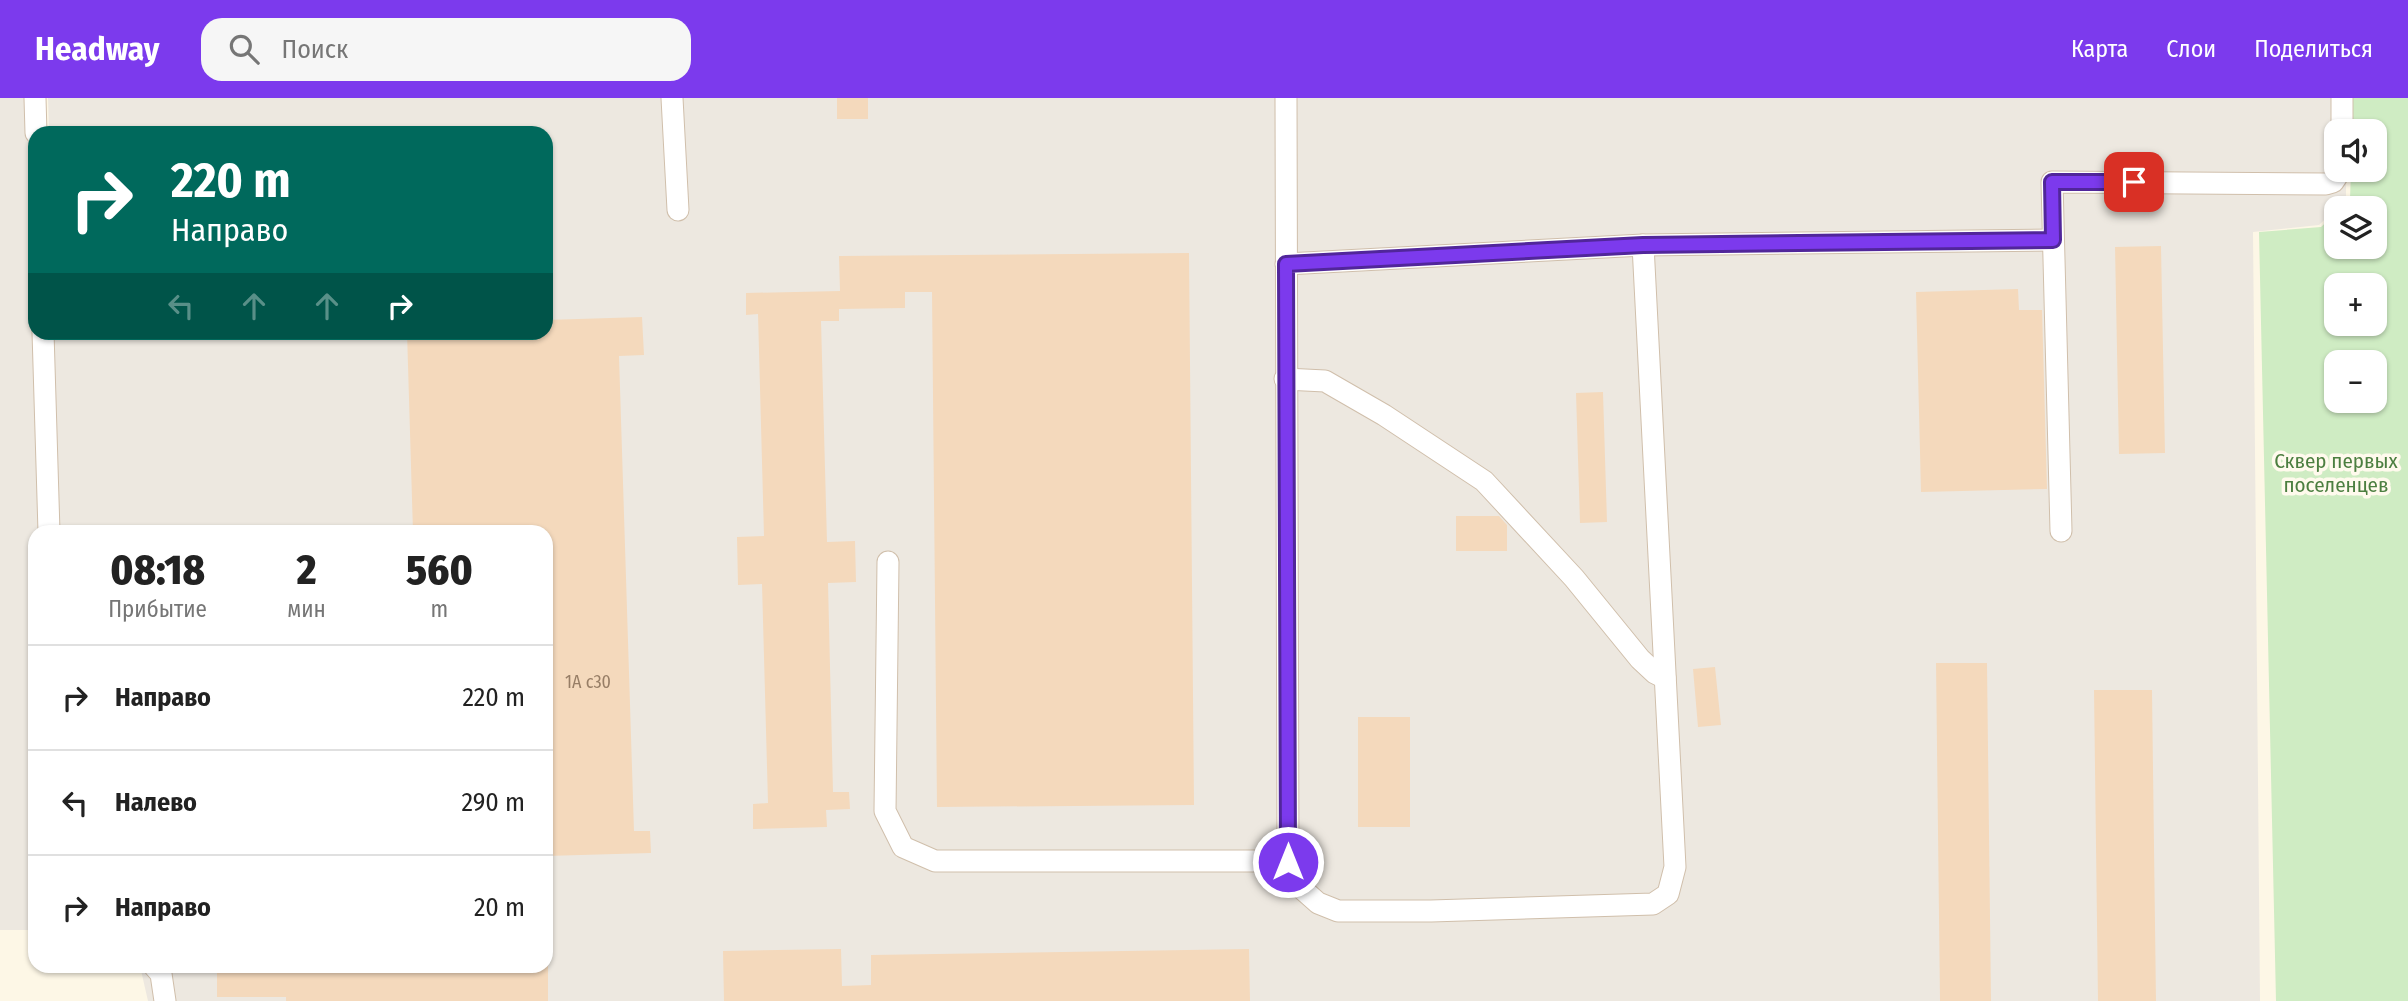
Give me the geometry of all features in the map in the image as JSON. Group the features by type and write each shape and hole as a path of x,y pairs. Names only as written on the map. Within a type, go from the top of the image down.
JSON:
{"street":[{"path":"35,98 36,126"},
{"path":"672,98 678,210"},
{"path":"1286,98 1288,862 1300,887 1318,903 1338,911 1431,911 1653,904 1668,894 1675,867 1643,245"},
{"path":"2342,98 2342,119"},
{"path":"2061,531 2052,182 2333,182"},
{"path":"1286,264 1643,245 2053,240"},
{"path":"43,340 49,525"},
{"path":"1285,379 1325,381 1384,415 1484,481 1574,578 1640,659 1665,678"},
{"path":"888,562 885,811 903,847 934,861 1288,862"},
{"path":"160,973 165,1001"}],"shaded area":[{"path":"0,98 32,98 33,126 28,126 28,340 37,340 41,525 28,525 28,930 0,930"},
{"path":"48,98 2346,98 2340,119 2324,119 2324,182 2346,182 2346,196 2324,196 2324,220 2319,225 2253,232 2260,1001 148,1001 142,973 553,973 553,525 55,525 52,340 553,340 553,126 49,126"}],"green space":[{"name":"Сквер первых поселенцев","path":"2351,98 2408,98 2408,1001 2276,1001 2259,232 2321,227 2324,224 2324,259 2387,259 2387,196 2350,196 2351,182 2387,182 2387,119 2351,119"}],"building":[{"path":"837,98 868,98 868,119 837,119"},
{"path":"2161,246 2165,453 2119,454 2115,247"},
{"path":"1189,253 1194,805 937,807 932,292 905,292 905,308 839,309 839,321 821,321 827,542 855,541 856,582 828,583 833,792 849,792 850,809 826,810 827,827 753,829 753,804 768,803 762,584 738,585 737,537 764,536 758,314 746,315 746,293 840,291 839,256"},
{"path":"2018,289 2019,310 2042,310 2047,489 1921,492 1916,292"},
{"path":"642,317 644,355 619,356 634,831 650,831 651,853 553,856 553,525 413,525 407,340 553,340 553,320"},
{"path":"1603,392 1607,522 1580,523 1576,393"},
{"path":"1456,516 1499,516 1507,525 1507,551 1456,551"},
{"path":"1936,663 1987,663 1991,1001 1940,1001"},
{"path":"1715,667 1721,725 1698,727 1693,669"},
{"path":"2094,690 2152,690 2156,1001 2098,1001"},
{"path":"1358,717 1410,717 1410,827 1358,827"},
{"path":"841,949 842,986 871,985 871,955 1249,949 1250,1001 724,1001 723,951"},
{"path":"217,973 548,973 548,1001 286,1001 286,997 217,997"}],"route":[{"path":"1288,862 1286,264 1643,245 2053,240 2052,182 2134,182"}]}
